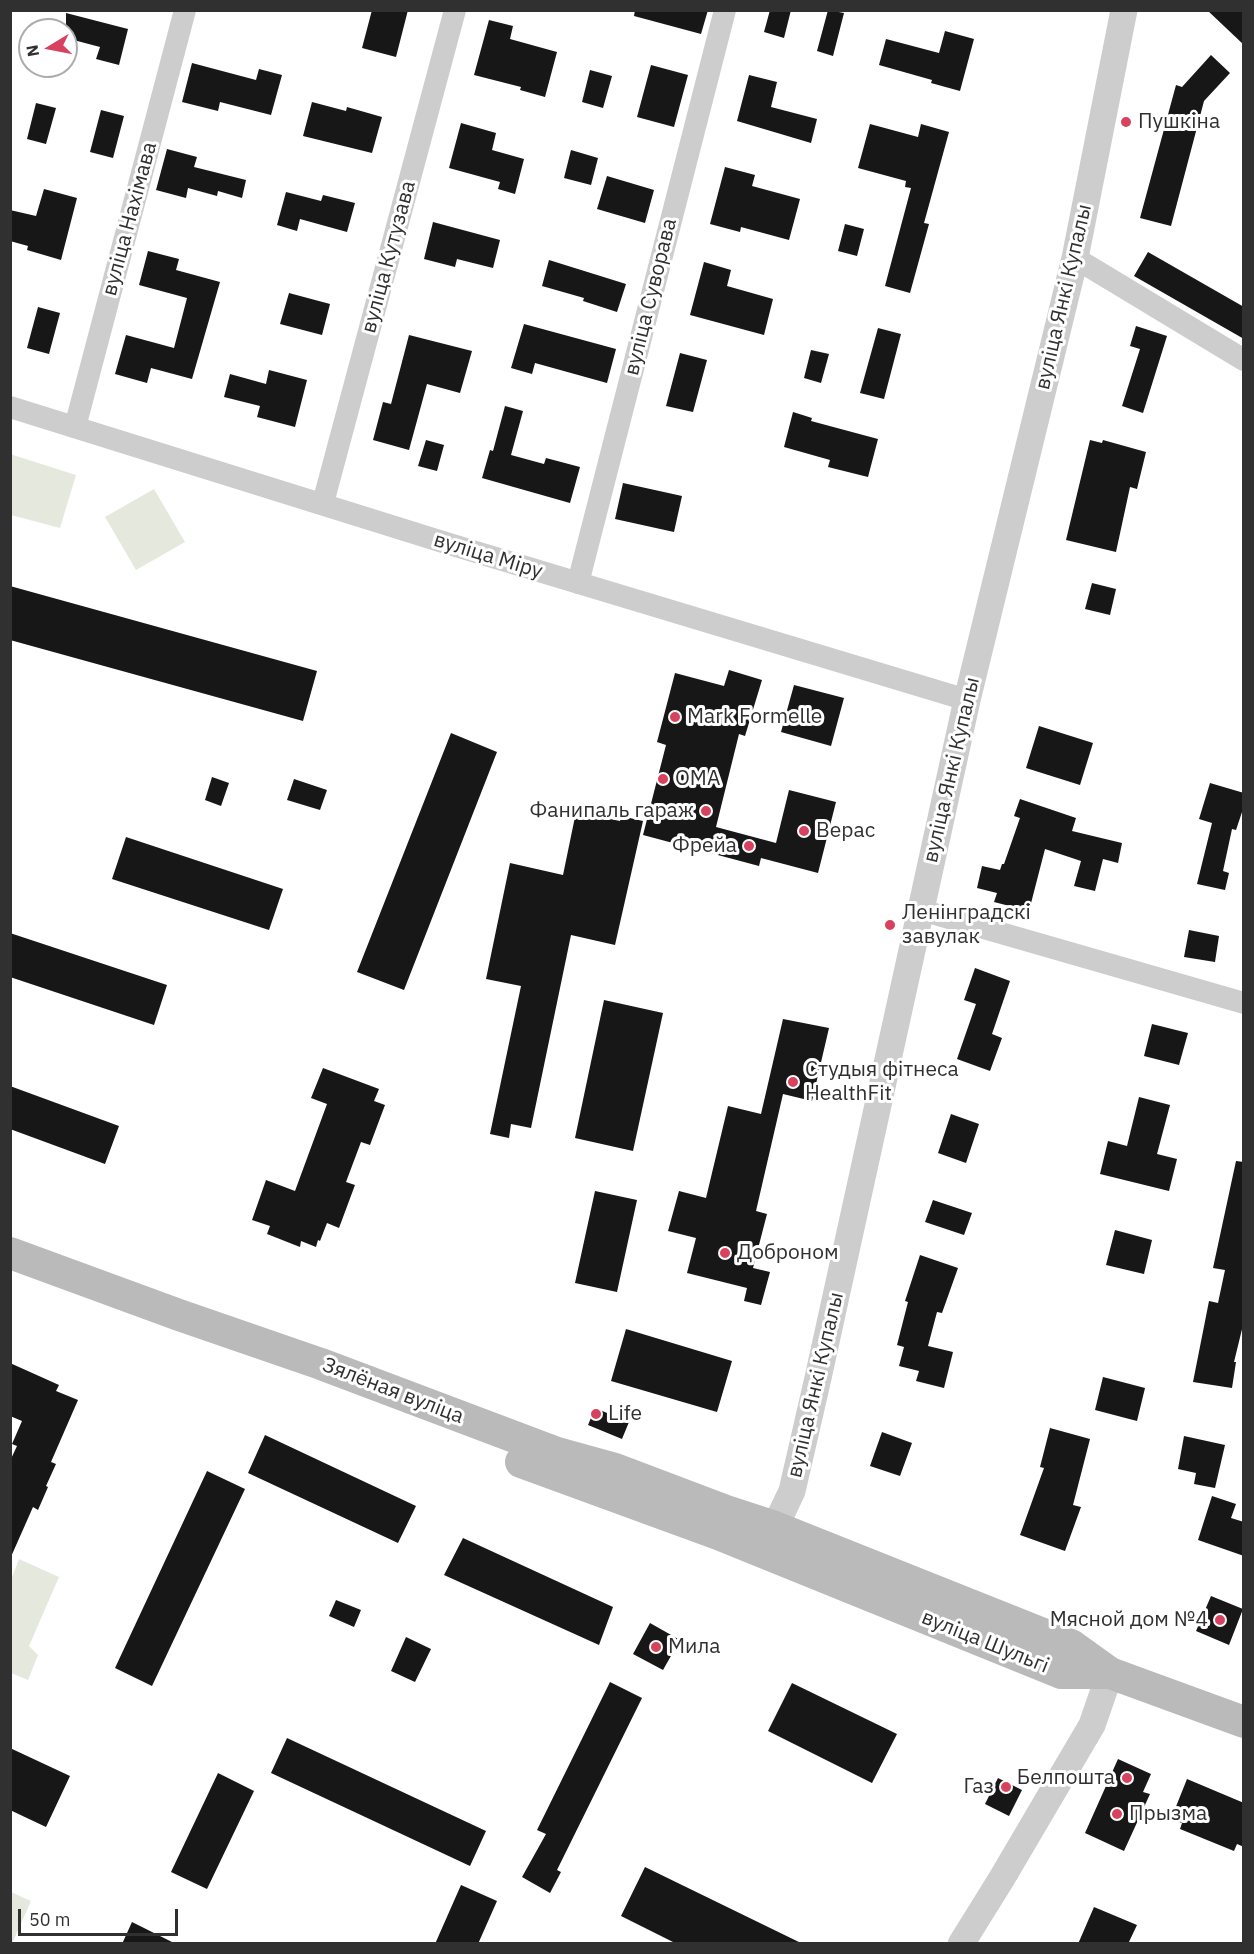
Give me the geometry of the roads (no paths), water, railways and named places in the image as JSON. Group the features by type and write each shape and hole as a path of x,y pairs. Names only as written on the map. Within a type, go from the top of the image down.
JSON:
{"main road":[{"name":"Зялёная вуліца","path":"10,1253 321,1364 557,1453 615,1469 726,1511 766,1539"},
{"name":"Зялёная вуліца","path":"10,1275 126,1319 331,1391 766,1539"},
{"name":"вуліца Шульгі","path":"766,1539 1071,1645 1110,1673 1244,1722"}],"street":[{"name":"вуліца Нахімава","path":"75,427 185,10"},
{"name":"вуліца Кутузава","path":"323,503 455,10"},
{"name":"вуліца Суворава","path":"578,583 725,10"},
{"name":"вуліца Янкі Купалы","path":"766,1539 792,1491 967,700 1075,258 1124,10"},
{"path":"1075,258 1244,360"},
{"name":"вуліца Міру","path":"10,406 578,583 967,700"},
{"path":"921,910 1244,1003"},
{"path":"961,1944 1092,1725 1110,1673"}],"place":[{"name":"Пушкіна","path":"1126,122"},
{"name":"Mark Formelle","path":"675,717"},
{"name":"ОМА","path":"663,779"},
{"name":"Фанипаль гараж","path":"706,811"},
{"name":"Верас","path":"804,831"},
{"name":"Фрейа","path":"749,846"},
{"name":"Ленінградскі завулак","path":"890,925"},
{"name":"Студыя фітнеса HealthFit","path":"793,1082"},
{"name":"Доброном","path":"725,1253"},
{"name":"Life","path":"596,1414"},
{"name":"Мясной дом №4","path":"1220,1620"},
{"name":"Мила","path":"656,1647"},
{"name":"Белпошта","path":"1127,1778"},
{"name":"Газ","path":"1006,1787"},
{"name":"Прызма","path":"1117,1814"}]}
